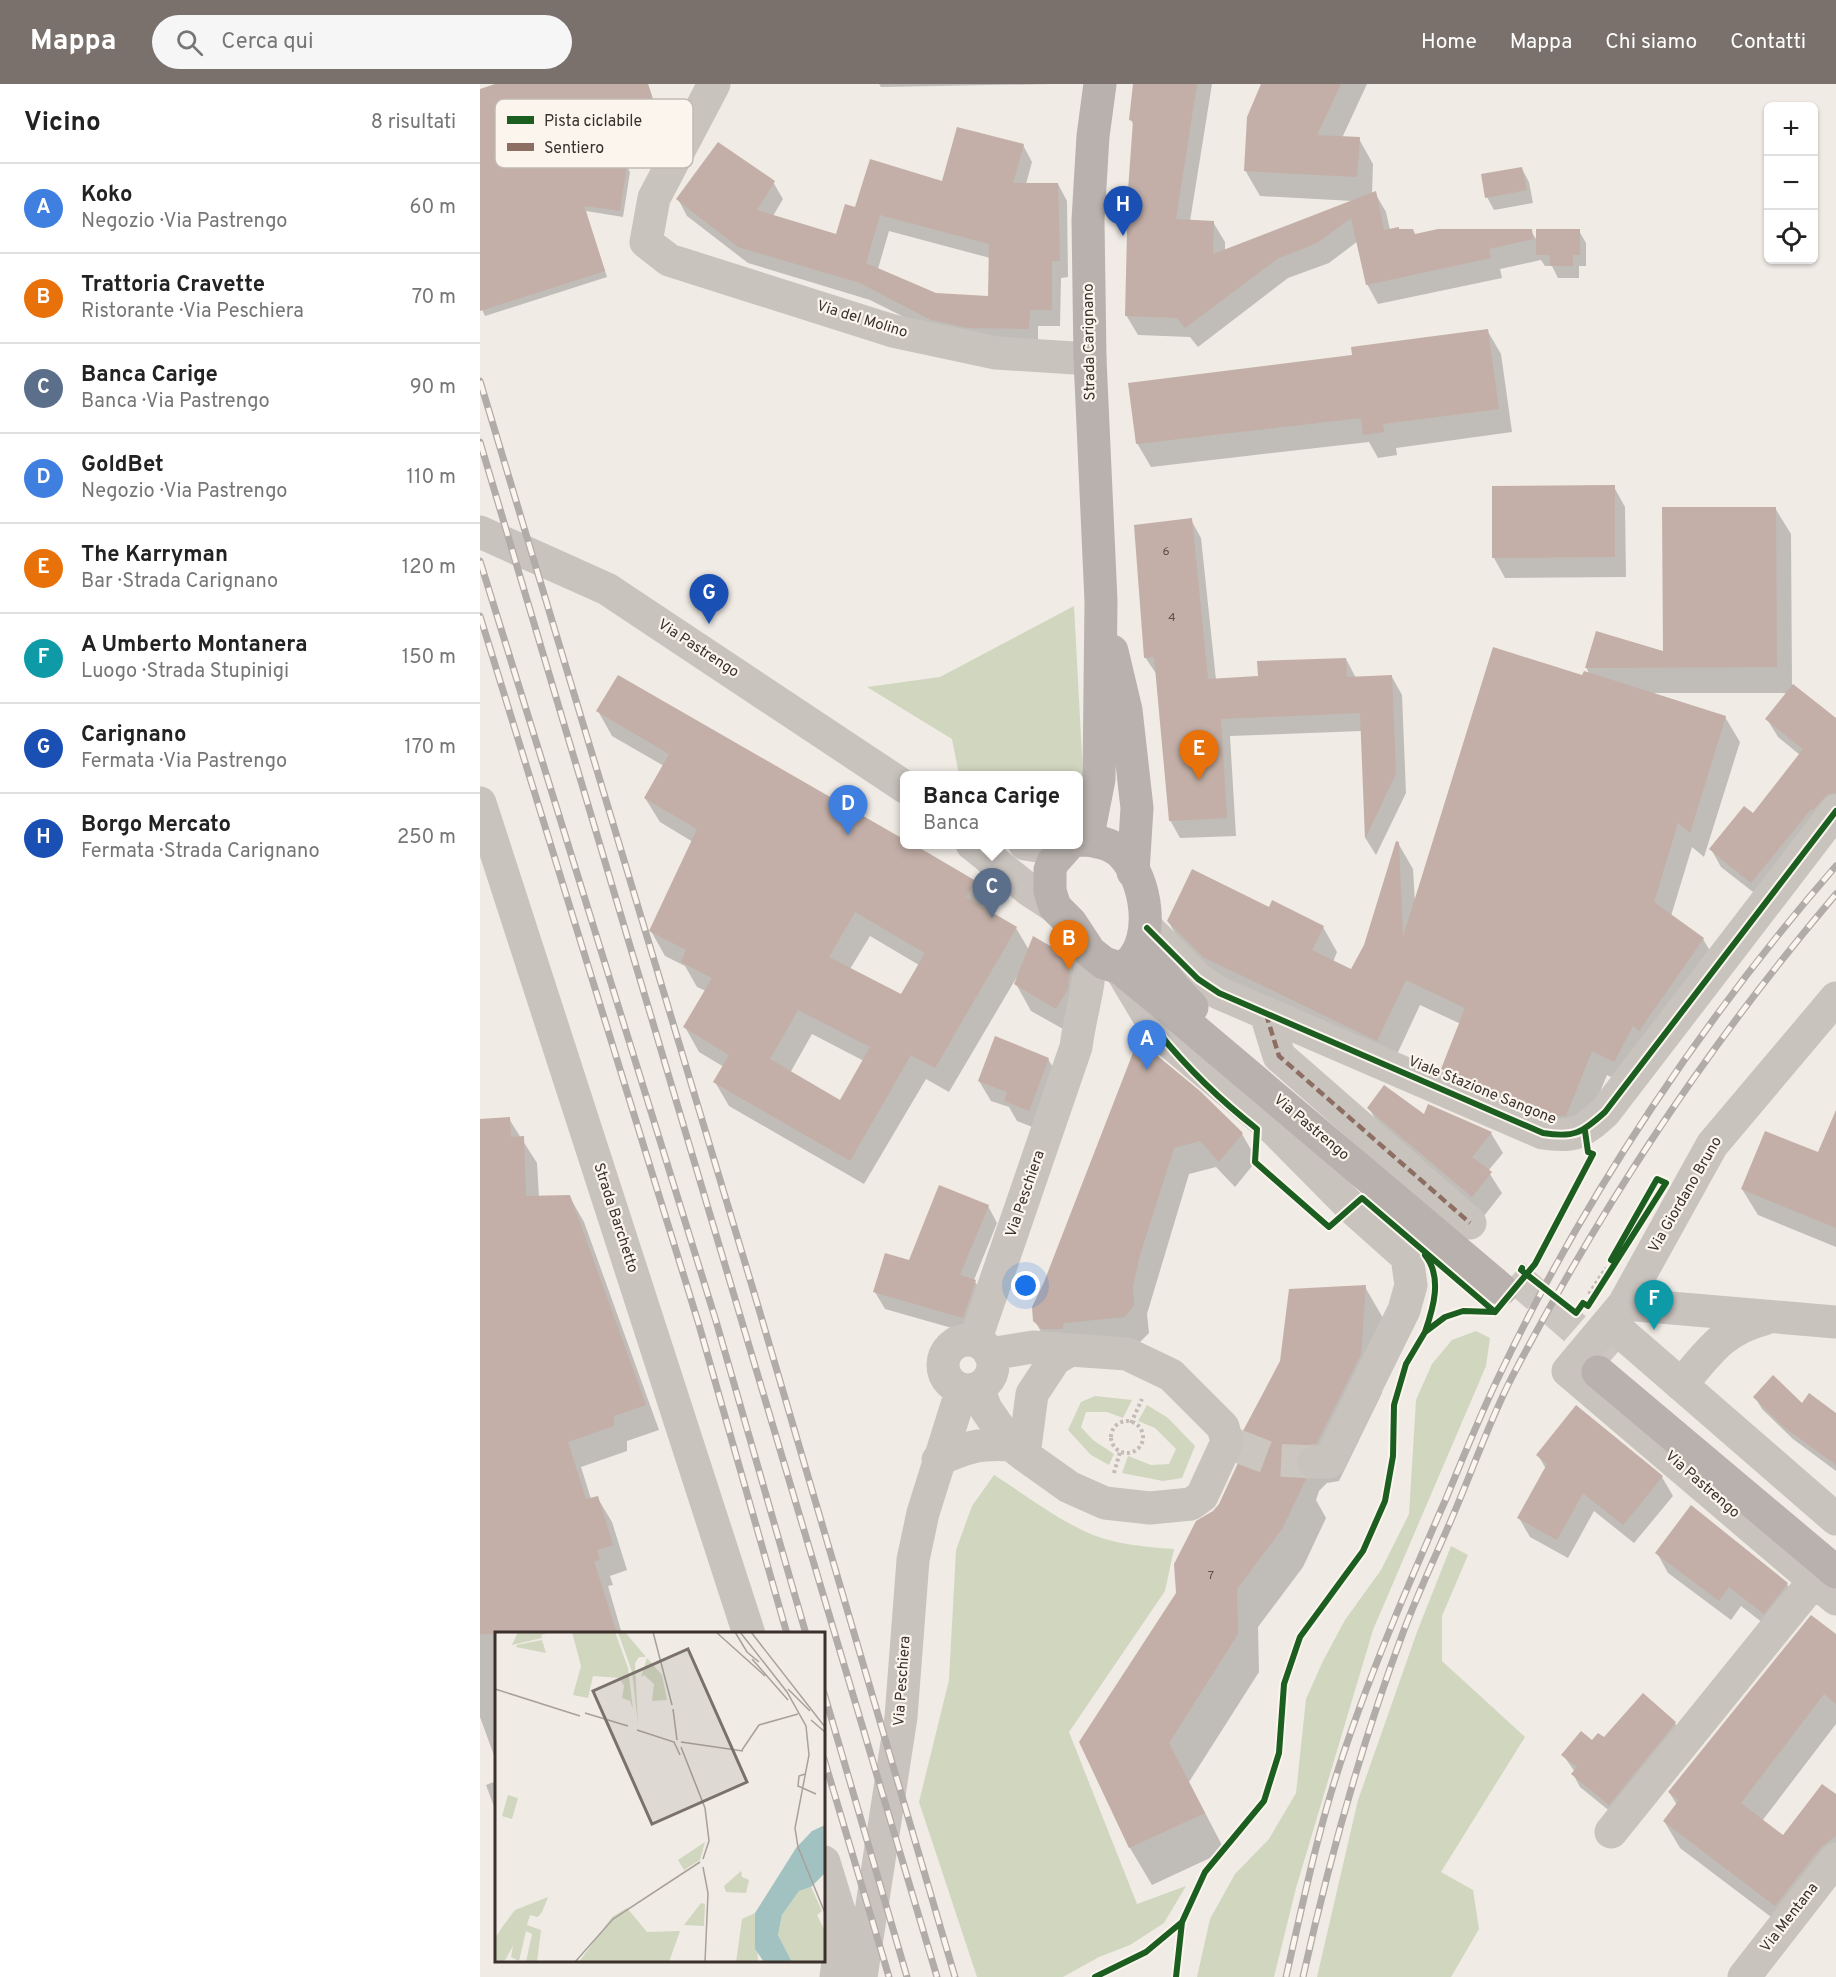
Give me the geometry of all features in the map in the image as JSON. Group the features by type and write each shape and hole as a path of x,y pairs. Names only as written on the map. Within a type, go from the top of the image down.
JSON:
{"main road":[{"name":"Strada Carignano","path":"1083,832 1090,825 1099,779 1101,601 1090,359 1088,220 1093,136 1100,84"},
{"name":"Strada Carignano","path":"1101,601 1126,710 1137,808 1133,872"},
{"path":"1083,845 1115,849 1123,854 1133,872 1136,947"},
{"path":"1055,907 1050,891 1050,870 1053,862 1066,849"},
{"name":"Via Pastrengo","path":"1055,907 1071,923 1090,952 1104,963 1136,947 1507,1282"},
{"path":"1593,1368 1836,1548"},
{"name":"Via Pastrengo","path":"1593,1368 1829,1584"}],"street":[{"name":"Via del Molino","path":"693,124 714,84"},
{"name":"Via del Molino","path":"670,168 654,198 646,242 669,260 893,331 996,353 1090,359"},
{"name":"Via Pastrengo","path":"480,532 607,589 900,784"},
{"name":"Strada Barchetto","path":"480,803 748,1632"},
{"name":"Viale Stazione Sangone","path":"1136,947 1198,979 1219,993 1543,1133 1574,1135 1585,1131 1605,1112 1836,811"},
{"name":"Via Pastrengo","path":"978,849 1029,890 1055,907"},
{"path":"1136,947 1158,1032 1275,1130 1351,1207 1407,1257 1411,1285 1404,1310 1329,1462 1314,1462"},
{"name":"Via Peschiera","path":"1076,1047 1136,947"},
{"name":"Via Peschiera","path":"861,1977 901,1717 913,1560 938,1460 970,1388 990,1378 992,1371 982,1347 1076,1047 1080,1013 1089,989 1090,952"},
{"name":"Via Giordano Bruno","path":"1593,1368 1601,1309 1712,1145 1836,998"},
{"path":"1266,1014 1280,1056 1470,1223"},
{"path":"1601,1309 1773,1316 1836,1322"},
{"path":"1601,1309 1681,1385 1836,1519"},
{"path":"1681,1385 1723,1336 1742,1324 1773,1316"},
{"path":"967,1340 982,1347 1070,1350 1127,1354 1171,1375 1223,1427 1231,1443 1202,1496 1191,1504 1150,1508 1105,1503 1069,1487 1018,1450 970,1388 955,1386 945,1374 944,1358 952,1345 967,1340"},
{"path":"1018,1450 1032,1394 1055,1359 1070,1350"},
{"path":"938,1460 967,1447 984,1444 1018,1450"},
{"path":"1611,1832 1829,1584"},
{"name":"Via Mentana","path":"1744,1977 1836,1859"},
{"path":"825,1865 843,1924 836,1977"}],"path":[{"path":"1601,1309 1613,1262"},
{"path":"1131,1423 1142,1399"},
{"path":"1122,1422 1131,1423 1143,1434 1142,1444 1129,1453 1121,1451 1113,1444 1112,1430 1115,1425 1122,1422"},
{"path":"1114,1474 1121,1451"}],"green space":[{"path":"1074,606 1083,771 958,771 952,739 867,687 940,677"},
{"path":"1476,1331 1490,1338 1486,1366 1373,1630 1296,1888 1274,1977 1197,1977 1210,1919 1235,1874 1269,1839 1296,1793 1306,1699 1323,1661 1345,1620 1381,1570 1409,1514 1416,1400 1432,1364 1452,1340"},
{"path":"1095,1396 1132,1400 1123,1418 1107,1412 1086,1412 1081,1427 1093,1440 1114,1454 1109,1465 1091,1455 1068,1430 1081,1402"},
{"path":"1147,1405 1168,1418 1195,1446 1182,1478 1163,1481 1122,1473 1128,1456 1151,1465 1169,1464 1176,1449 1155,1428 1138,1421"},
{"path":"994,1475 1038,1505 1084,1531 1128,1544 1174,1549 1165,1591 1069,1732 1137,1904 1186,1886 1164,1923 1130,1945 1099,1957 1063,1977 977,1977 919,1802 949,1680 956,1550 972,1506"},
{"path":"1451,1546 1468,1555 1442,1616 1442,1661 1525,1737 1441,1872 1473,1890 1479,1929 1451,1977 1317,1977 1358,1800 1417,1632"}],"building":[{"path":"495,84 648,84 653,99 495,99 495,168 626,168 620,211 584,206 605,271 480,311 480,89"},
{"path":"1133,84 1197,84 1176,219 1214,221 1213,254 1376,191 1384,230 1399,227 1399,229 1413,229 1415,234 1438,229 1532,229 1533,239 1489,249 1491,258 1366,285 1351,218 1317,243 1277,259 1185,328 1177,318 1125,316 1128,190 1133,121 1129,120"},
{"path":"1261,84 1341,84 1317,135 1360,137 1357,177 1244,171 1247,117"},
{"path":"957,127 1024,144 1013,183 1058,183 1060,261 1052,261 1052,310 1030,310 1029,329 968,328 931,320 860,283 738,247 676,199 718,142 775,181 757,210 836,234 845,204 855,207 870,159 942,181","holes":["880,215 989,244 988,296 936,293 866,263"]},
{"path":"1522,167 1527,190 1485,198 1481,174"},
{"path":"1536,229 1580,229 1580,255 1573,255 1573,266 1550,266 1550,255 1536,255"},
{"path":"1488,329 1499,409 1383,424 1384,432 1363,435 1361,418 1136,444 1128,383 1352,355 1351,347"},
{"path":"1615,485 1615,557 1492,558 1492,486"},
{"path":"1662,507 1776,507 1777,667 1585,668 1596,631 1663,651"},
{"path":"1192,518 1208,679 1258,676 1257,661 1346,658 1347,677 1392,675 1396,774 1365,839 1360,713 1221,719 1227,818 1169,821 1154,657 1144,658 1134,525"},
{"path":"1493,647 1582,675 1584,671 1726,716 1690,833 1678,823 1654,902 1704,938 1639,1031 1633,1026 1614,1062 1592,1051 1566,1116 1558,1116 1523,1102 1523,1104 1441,1069 1465,1008 1406,980 1377,1041 1203,957 1167,921 1192,869 1269,907 1272,900 1324,926 1312,950 1351,969 1364,945 1396,841 1399,842 1403,937"},
{"path":"618,675 900,837 900,849 922,849 976,881 966,897 1017,927 935,1068 911,1055 850,1161 713,1082 729,1055 683,1027 712,978 681,962 686,950 649,931 697,829 644,798 669,754 596,711","holes":["855,912 925,953 901,994 829,957","798,1010 870,1047 840,1100 770,1059"]},
{"path":"1793,684 1836,718 1836,793 1828,794 1813,810 1811,809 1751,883 1709,849 1744,806 1753,813 1803,749 1765,719"},
{"path":"1033,936 1071,958 1068,989 1056,1009 1014,984"},
{"path":"995,1036 1049,1058 1029,1111 1004,1101 1007,1092 978,1081"},
{"path":"1136,1045 1148,1048 1200,1091 1243,1133 1219,1162 1200,1141 1174,1148 1140,1255 1133,1286 1134,1306 1124,1317 1064,1323 1062,1329 1042,1329 1033,1321 1032,1307 1044,1282"},
{"path":"1384,1085 1424,1114 1428,1104 1492,1132 1472,1157 1492,1172 1472,1197 1367,1108"},
{"path":"1836,1110 1836,1228 1741,1189 1765,1131 1818,1152"},
{"path":"510,1117 511,1137 524,1136 526,1196 570,1195 646,1405 614,1416 614,1426 568,1442 586,1499 598,1496 613,1545 597,1550 600,1560 594,1561 616,1632 480,1634 480,1119"},
{"path":"939,1185 989,1205 960,1275 976,1280 963,1318 873,1292 885,1253 909,1260"},
{"path":"1366,1285 1361,1354 1317,1443 1305,1446 1298,1453 1295,1461 1298,1471 1306,1479 1282,1529 1237,1589 1238,1634 1169,1743 1205,1813 1129,1848 1079,1742 1176,1593 1174,1564 1196,1521 1213,1511 1219,1504 1244,1450 1243,1431 1280,1361 1289,1289"},
{"path":"1773,1375 1802,1403 1809,1393 1836,1413 1836,1465 1784,1427 1753,1397"},
{"path":"1576,1405 1663,1476 1623,1525 1583,1493 1557,1540 1517,1518 1547,1464 1536,1455"},
{"path":"1691,1505 1788,1583 1764,1614 1729,1587 1719,1601 1655,1553"},
{"path":"1811,1615 1836,1634 1836,1704 1824,1694 1741,1803 1783,1835 1822,1784 1836,1794 1836,1836 1821,1847 1775,1906 1663,1821 1679,1800 1668,1792"},
{"path":"1643,1693 1676,1722 1609,1805 1571,1774 1577,1767 1561,1755 1581,1731 1592,1740 1598,1733 1604,1737"}],"tunnel":[{"path":"1513,1275 1611,1360"},
{"path":"1235,1445 1274,1460 1314,1462"}],"railway":[{"path":"480,381 758,1306 955,1977"},
{"path":"480,442 937,1977"},
{"path":"480,561 716,1321 805,1632"},
{"path":"480,616 699,1325 786,1632"},
{"path":"1286,1977 1319,1835 1355,1720 1379,1656 1500,1374 1570,1240 1651,1109 1741,983 1836,866"},
{"path":"1303,1977 1347,1802 1374,1715 1410,1614 1504,1393 1583,1250 1661,1126 1745,1007 1836,894"},
{"path":"825,1696 907,1977"},
{"path":"825,1762 889,1977"}],"marked path":[{"path":"1266,1014 1279,1056 1470,1223"}],"cycle path":[{"path":"1147,928 1198,979 1219,993 1543,1133 1570,1134 1590,1125 1605,1112 1836,811"},
{"path":"1158,1032 1205,1084 1257,1129 1255,1162 1329,1227 1362,1198 1495,1312 1535,1264 1593,1154 1588,1152 1585,1131"},
{"path":"1522,1268 1521,1270 1576,1313 1583,1303 1588,1306 1666,1183 1657,1179 1611,1260"},
{"path":"1425,1255 1434,1273 1435,1283 1431,1313 1425,1332"},
{"path":"1176,1977 1182,1922 1205,1872 1264,1801 1279,1753 1284,1684 1300,1637 1363,1551 1385,1501 1393,1456 1394,1405 1406,1364 1425,1332 1445,1317 1463,1311 1495,1312"},
{"path":"1095,1977 1146,1952 1182,1922"}],"place":[{"name":"Borgo Mercato","path":"1123,236"},
{"name":"Carignano","path":"709,624"},
{"name":"The Karryman","path":"1199,780"},
{"name":"GoldBet","path":"848,835"},
{"name":"Banca Carige","path":"992,918"},
{"name":"Trattoria Cravette","path":"1069,970"},
{"name":"Koko","path":"1147,1070"},
{"name":"A Umberto Montanera","path":"1654,1330"}]}
